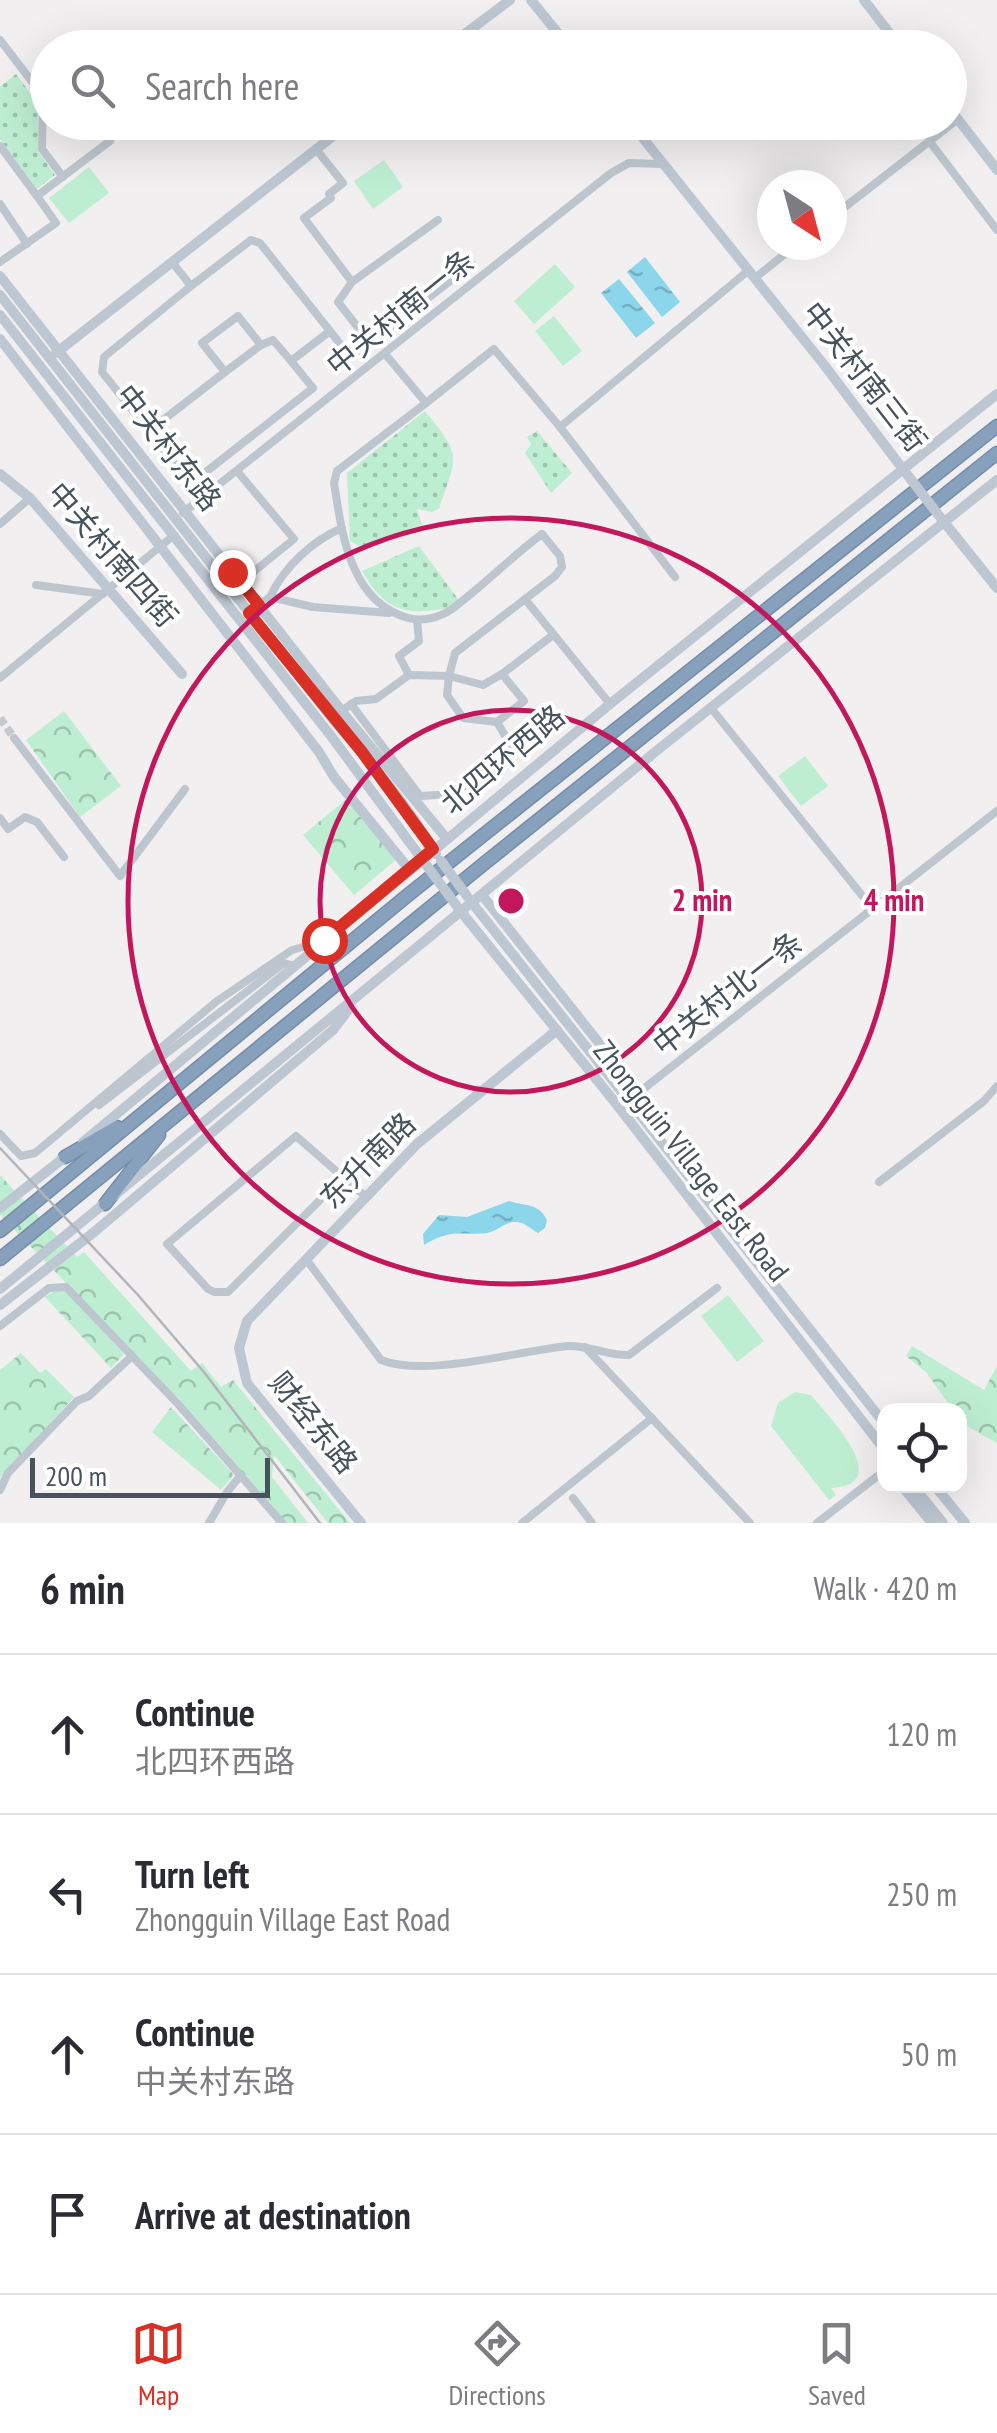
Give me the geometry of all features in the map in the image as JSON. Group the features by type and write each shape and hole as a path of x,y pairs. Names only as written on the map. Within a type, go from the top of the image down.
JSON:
{"highway":[{"name":"北四环西路","path":"0,1231 423,882 997,426"},
{"path":"0,1260 997,453"},
{"path":"65,1157 150,1108"},
{"path":"106,1204 172,1118"}],"street":[{"path":"470,30 510,0"},
{"path":"531,0 555,30"},
{"path":"864,0 887,30"},
{"path":"0,40 30,79"},
{"path":"967,131 997,170"},
{"path":"42,140 42,149 62,177"},
{"path":"49,358 327,140"},
{"name":"中关村南三街","path":"644,140 997,588"},
{"path":"847,206 932,140"},
{"path":"38,196 110,141"},
{"path":"930,142 997,230"},
{"path":"0,146 56,223 0,262"},
{"path":"316,149 342,183 329,194 331,198 304,218 352,282"},
{"name":"中关村南一条","path":"180,515 611,173 629,163 662,164"},
{"path":"0,204 27,244"},
{"path":"426,402 384,356 368,346 338,302 352,282 438,220"},
{"path":"149,431 273,340 313,388 202,475 183,474 102,372 104,357 251,240 260,242 351,358 472,264"},
{"path":"560,426 773,260"},
{"path":"172,262 191,286"},
{"name":"中关村东路","path":"0,276 49,358 118,424 180,515 241,582 254,609 346,707 447,839"},
{"path":"0,295 118,446 180,515 254,609 470,900"},
{"path":"0,315 49,358 174,536 459,909"},
{"path":"226,372 202,343 238,316 260,346"},
{"path":"290,361 330,330"},
{"path":"0,338 320,752 334,777 409,869"},
{"path":"390,613 369,595 351,564 334,484 336,471 494,350 560,426 675,578"},
{"name":"北四环西路","path":"0,1208 610,704 997,394"},
{"path":"118,424 118,446"},
{"path":"238,471 294,540 241,582"},
{"name":"中关村南四街","path":"0,474 30,498 106,591 182,674"},
{"path":"0,1288 470,900 482,895 997,480"},
{"path":"0,524 30,498"},
{"path":"254,609 323,536 342,528"},
{"path":"270,596 313,607 390,613 417,620 452,609 542,534 560,556 562,567 455,653 447,695 463,718 497,722 524,701 502,674"},
{"path":"0,678 174,536"},
{"path":"36,585 106,591"},
{"path":"525,599 610,704"},
{"path":"409,675 399,656 419,642 417,620"},
{"path":"497,722 513,748 454,794 420,796 346,707 356,700 376,699 409,675 449,676 483,685 554,635"},
{"path":"711,708 872,908"},
{"path":"14,738 120,876 185,789"},
{"name":"中关村北一条","path":"628,1100 997,811"},
{"path":"0,818 8,829 25,817 37,822 64,857"},
{"name":"Zhongguin Village East Road","path":"482,895 629,1081 628,1100"},
{"name":"Zhongguin Village East Road","path":"470,900 877,1415"},
{"name":"Zhongguin Village East Road","path":"459,909 877,1440"},
{"path":"0,1134 21,1156 35,1153 217,1001 292,950 324,940"},
{"path":"82,1115 284,962 294,966"},
{"path":"0,1306 334,1030 359,995"},
{"name":"东升南路","path":"240,1348 248,1320 417,1144 556,1030"},
{"path":"879,1182 984,1101 997,1086"},
{"path":"344,1177 228,1292 208,1288 166,1244 296,1136 344,1177 366,1197"},
{"path":"306,1258 381,1360 411,1367 573,1346 617,1356 630,1355 717,1288"},
{"path":"0,1326 49,1288 66,1287 282,1523"},
{"path":"585,1347 750,1523"},
{"name":"财经东路","path":"240,1348 247,1383 361,1523"},
{"path":"0,1490 8,1473 76,1401 89,1396 132,1356"},
{"path":"522,1523 652,1418"},
{"path":"210,1523 241,1475"},
{"path":"817,1523 877,1476"},
{"path":"908,1493 932,1523"},
{"path":"918,1493 942,1523"},
{"path":"941,1493 965,1523"},
{"path":"574,1498 592,1523"}],"green space":[{"path":"16,74 30,93 30,140 38,140 38,151 55,175 37,189 0,139 0,87"},
{"path":"384,160 403,187 373,209 354,181"},
{"path":"89,167 109,193 69,223 49,198"},
{"path":"555,264 575,287 534,324 514,301"},
{"path":"554,316 582,351 563,366 535,331"},
{"path":"425,411 451,447 453,456 439,509 417,509 422,525 361,547 350,541 347,473"},
{"path":"537,431 572,473 551,493 525,453 531,444 527,437"},
{"path":"419,546 461,603 459,606 427,611 402,609 381,597 362,571"},
{"path":"64,711 121,786 80,817 26,740"},
{"path":"805,756 828,786 801,806 778,776"},
{"path":"349,797 397,859 354,895 303,835"},
{"path":"0,1175 77,1257 84,1252 191,1371 202,1363 221,1387 233,1380 350,1523 328,1523 274,1455 272,1477 308,1523 287,1523 180,1400 0,1215"},
{"path":"56,1290 67,1291 124,1354 111,1368 45,1297"},
{"path":"728,1295 764,1341 737,1362 701,1316"},
{"path":"912,1346 984,1390 997,1366 997,1443 967,1426 967,1403 948,1403 926,1372 906,1356"},
{"path":"21,1353 40,1373 46,1369 74,1397 0,1478 0,1370"},
{"path":"795,1392 811,1395 842,1432 858,1463 858,1475 850,1484 831,1488 836,1495 829,1500 771,1426 778,1403"},
{"path":"171,1407 234,1475 221,1490 152,1432"}],"water":[{"path":"645,257 680,302 662,317 627,272"},
{"path":"619,279 655,323 636,338 601,293"},
{"path":"509,1201 540,1211 547,1220 545,1228 538,1233 513,1222 487,1233 449,1235 424,1245 423,1234 439,1215 467,1217"}],"tunnel":[{"path":"0,718 14,738"}],"railway":[{"path":"0,1148 138,1295 203,1371 320,1523"}],"route":[{"path":"232,572 259,605 249,613 362,752 433,849 324,940"}]}
